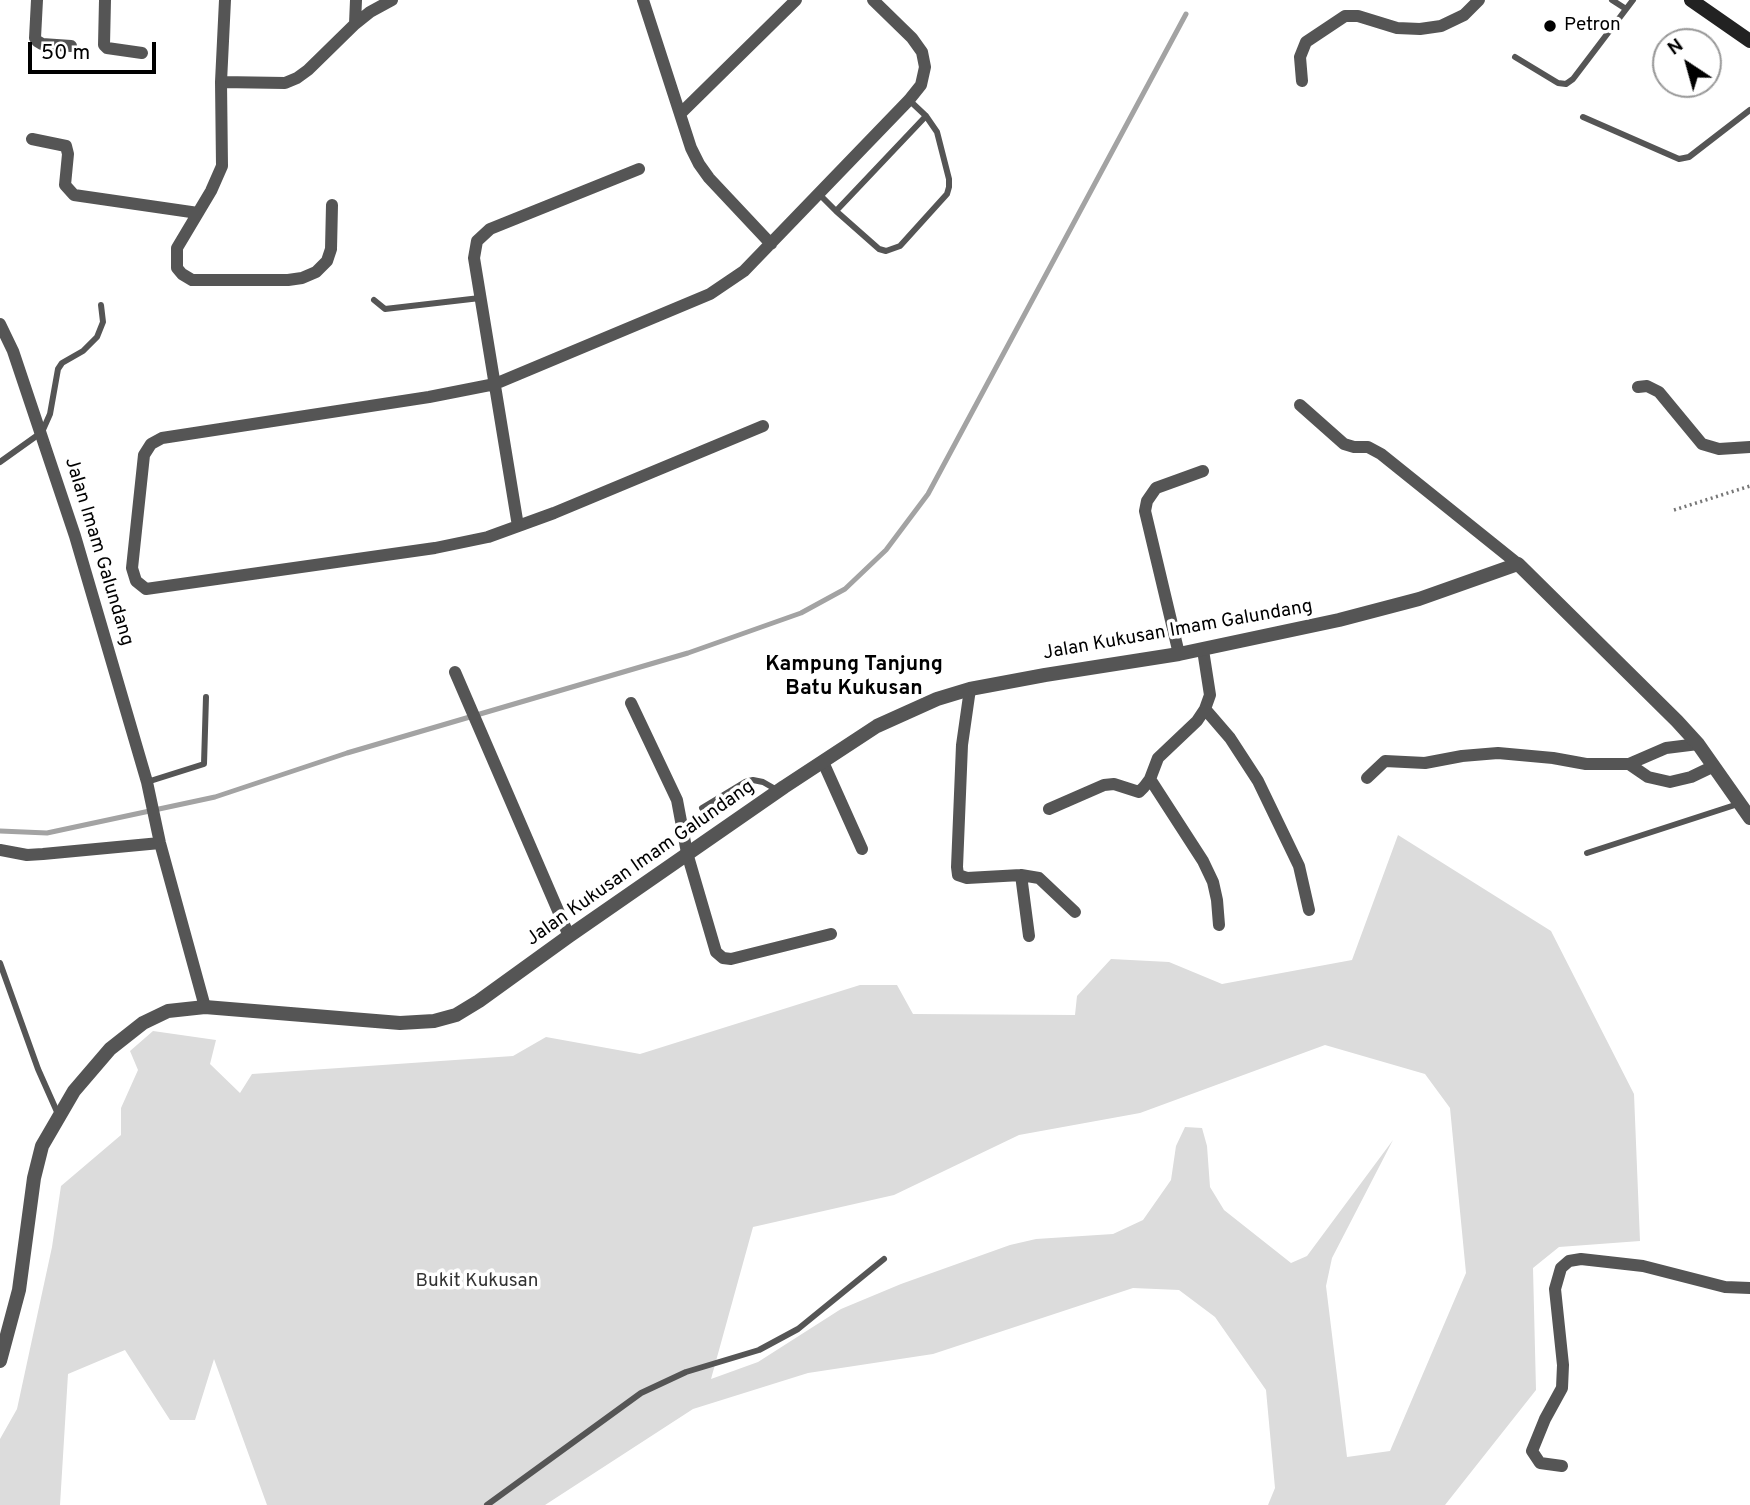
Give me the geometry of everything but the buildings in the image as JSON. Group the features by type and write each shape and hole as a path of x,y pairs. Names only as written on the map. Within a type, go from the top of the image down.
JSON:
{"main road":[{"path":"1691,0 1750,41"}],"street":[{"path":"37,0 37,41 41,44 71,46"},
{"path":"105,0 104,45 142,53"},
{"path":"225,0 221,82 222,166 211,191 177,248 177,268 192,280 302,278 316,272 327,261 331,248 332,205"},
{"path":"355,24 356,0"},
{"path":"221,82 285,83 297,78 309,70 355,24 392,0"},
{"path":"643,0 699,164 771,244"},
{"path":"680,114 796,0"},
{"path":"763,426 488,537 435,548 146,589 136,581 132,568 144,455 151,444 162,438 429,397 495,384 710,294 744,271 921,85 925,67 922,52 912,38 873,0"},
{"path":"1302,81 1300,57 1306,42 1345,16 1358,16 1397,28 1420,29 1441,26 1464,15 1479,0"},
{"path":"32,139 66,146 68,154 65,185 74,195 198,213"},
{"path":"518,526 474,258 477,241 490,229 639,169"},
{"name":"Jalan Imam Galundang","path":"0,324 13,351 42,432 148,788 159,839 205,1007"},
{"path":"1638,387 1647,386 1659,393 1702,444 1719,449 1750,447"},
{"path":"1300,405 1345,444 1368,447 1381,454 1518,564 1698,744 1750,818"},
{"path":"1179,654 1145,512 1147,501 1156,488 1203,471"},
{"name":"Jalan Kukusan Imam Galundang","path":"0,1361 19,1290 34,1178 43,1146 58,1115 74,1091 110,1049 143,1023 168,1011 205,1007 363,1021 435,1021 456,1015 479,1002 687,853 877,726 904,712 970,689 1203,650 1339,620 1419,599 1518,564"},
{"path":"1049,809 1104,785 1114,784 1139,792 1150,779 1158,758 1197,721 1205,709 1210,695 1203,650"},
{"path":"455,672 569,936"},
{"path":"970,689 961,745 957,871 961,877 967,878 1021,875 1040,878 1075,912"},
{"path":"631,703 677,800 687,853 716,952 723,958 731,959 831,934"},
{"path":"1205,709 1230,738 1258,781 1299,866 1309,910"},
{"path":"1367,778 1385,761 1434,762 1488,753 1553,758 1586,764 1629,764 1666,748 1698,744"},
{"path":"822,762 862,849"},
{"path":"1629,764 1648,777 1670,782 1714,766"},
{"path":"1150,779 1213,881 1219,925"},
{"path":"0,850 35,854 159,839"},
{"path":"1021,875 1029,936"},
{"path":"1562,1466 1540,1463 1532,1451 1562,1388 1563,1365 1555,1289 1561,1268 1569,1261 1581,1259 1643,1266 1725,1287 1750,1288"}],"lane":[{"path":"1612,0 1626,9"},
{"path":"1515,57 1558,83 1566,84 1573,79 1633,0"},
{"path":"819,194 879,249 886,251 900,246 947,194 950,179 937,132 926,116 909,100"},
{"path":"1583,117 1679,159 1689,157 1750,110"},
{"path":"836,211 926,116"},
{"path":"374,300 385,309 481,298"},
{"path":"0,462 42,432 50,414 58,369 62,363 83,351 97,337 103,322 102,305"},
{"path":"148,788 204,764 206,697"},
{"path":"702,808 753,780 764,782 779,791"},
{"path":"1587,853 1740,803"},
{"path":"0,963 38,1069 58,1115"},
{"path":"487,1505 641,1393 686,1372 759,1349 798,1329 884,1259"}],"path":[{"path":"1674,510 1750,486"}],"green space":[{"name":"Bukit Kukusan","path":"1398,835 1551,931 1634,1094 1640,1241 1559,1247 1533,1268 1536,1390 1445,1505 1268,1505 1275,1488 1266,1390 1215,1317 1179,1290 1133,1288 933,1354 808,1373 693,1409 545,1505 267,1505 214,1359 195,1420 170,1420 125,1350 68,1374 60,1505 0,1505 0,1439 17,1409 52,1247 61,1186 121,1135 121,1108 138,1070 130,1051 153,1031 216,1040 210,1064 240,1093 252,1074 513,1056 546,1037 640,1054 860,985 897,985 913,1014 1075,1015 1077,996 1111,959 1169,962 1222,984 1352,960","holes":["1325,1045 1425,1074 1450,1108 1466,1273 1390,1451 1347,1457 1326,1286 1332,1258 1393,1140 1307,1256 1291,1263 1224,1210 1210,1187 1207,1146 1202,1128 1185,1127 1176,1146 1171,1180 1143,1220 1113,1234 1036,1239 1010,1245 901,1284 841,1309 758,1362 711,1379 753,1227 894,1195 1019,1135 1140,1113"]}],"waterway":[{"path":"0,831 47,833 215,797 347,753 688,653 801,613 845,589 886,550 928,494 1186,14"}],"place":[{"name":"Petron","path":"1550,26"}],"district":[{"name":"Kampung Tanjung Batu Kukusan","path":"854,678"}]}
